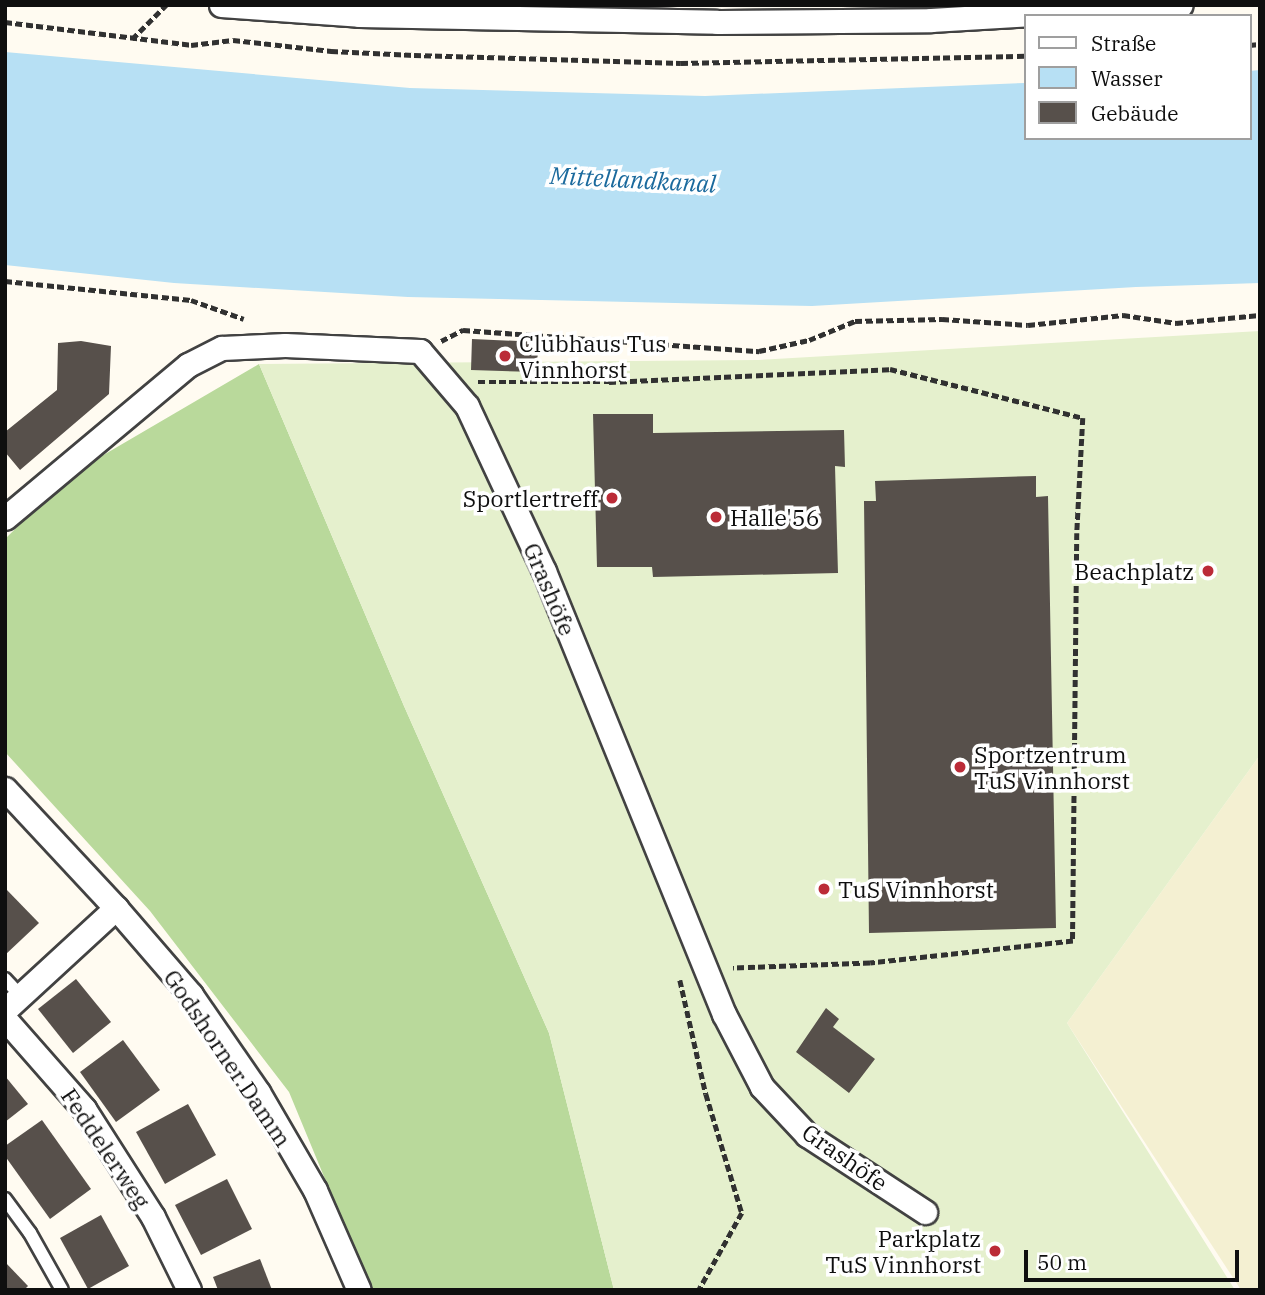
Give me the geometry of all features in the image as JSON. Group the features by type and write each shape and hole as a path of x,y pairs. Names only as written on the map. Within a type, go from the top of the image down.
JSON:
{"street":[{"path":"221,5 931,20 1024,14"},
{"path":"1031,14 1181,5"},
{"path":"5,518 188,365 222,348 285,345 420,351"},
{"name":"Grashöfe","path":"420,351 467,406 544,570 705,969 724,1014 762,1087 807,1135 925,1212"},
{"name":"Godshorner Damm","path":"5,789 116,908 191,995 258,1092 314,1189 359,1290"},
{"path":"13,1003 116,908"},
{"name":"Feddelerweg","path":"5,1019 84,1109 153,1217 189,1290"}],"lane":[{"path":"5,979 13,1003"},
{"path":"5,1199 30,1233 62,1290"}],"path":[{"path":"132,40 166,5"},
{"path":"5,22 132,40 191,45 233,40 331,51 681,63 1024,56"},
{"path":"5,281 191,300 248,321"},
{"path":"420,351 463,330 759,351 809,340 855,321 942,319 1028,326 1123,315 1176,323 1260,315"},
{"path":"446,382 610,382 890,369 1083,418 1077,533 1073,941 870,963 705,969"},
{"path":"679,974 706,1094 742,1213 699,1290"}],"shaded area":[{"path":"1260,755 1260,1290 1241,1290 1067,1023"}],"green space":[{"name":"TuS Vinnhorst","path":"1260,331 1260,755 1067,1023 1235,1290 614,1290 549,1033 404,706 259,364 758,360"},
{"path":"259,364 404,706 549,1033 614,1290 371,1290 289,1092 150,911 5,752 5,539 71,474"}],"water":[{"name":"Mittellandkanal","path":"5,52 410,88 705,96 1024,83 1024,140 1251,140 1251,71 1260,70 1260,283 1136,287 812,306 408,297 174,283 5,265"}],"building":[{"name":"Clubhaus Tus Vinnhorst","path":"472,339 539,342 536,372 471,370"},
{"path":"81,341 111,346 109,394 20,470 5,452 5,432 57,390 58,343"},
{"name":"Halle'56","path":"593,414 653,414 653,433 844,430 845,467 835,466 838,573 653,577 652,567 597,567"},
{"name":"Sportzentrum TuS Vinnhorst","path":"1036,476 1036,497 1048,496 1056,928 869,933 864,501 876,501 875,481"},
{"path":"5,888 39,923 5,955"},
{"path":"76,979 111,1022 73,1053 38,1009"},
{"path":"826,1008 839,1019 833,1027 875,1059 849,1093 796,1052"},
{"path":"123,1040 160,1090 116,1122 80,1072"},
{"path":"5,1076 28,1104 5,1122"},
{"path":"188,1104 216,1155 165,1184 136,1132"},
{"path":"42,1120 91,1189 50,1219 5,1156 5,1146"},
{"path":"227,1179 252,1229 201,1255 175,1205"},
{"path":"101,1215 129,1266 88,1289 60,1238"},
{"path":"260,1259 272,1290 218,1290 213,1277"},
{"path":"5,1262 28,1286 24,1290 5,1290"}],"place":[{"name":"Clubhaus Tus Vinnhorst","path":"505,356"},
{"name":"Sportlertreff","path":"612,498"},
{"name":"Halle'56","path":"716,517"},
{"name":"Beachplatz","path":"1208,571"},
{"name":"Sportzentrum TuS Vinnhorst","path":"960,767"},
{"name":"TuS Vinnhorst","path":"824,889"},
{"name":"Parkplatz TuS Vinnhorst","path":"995,1251"}]}
